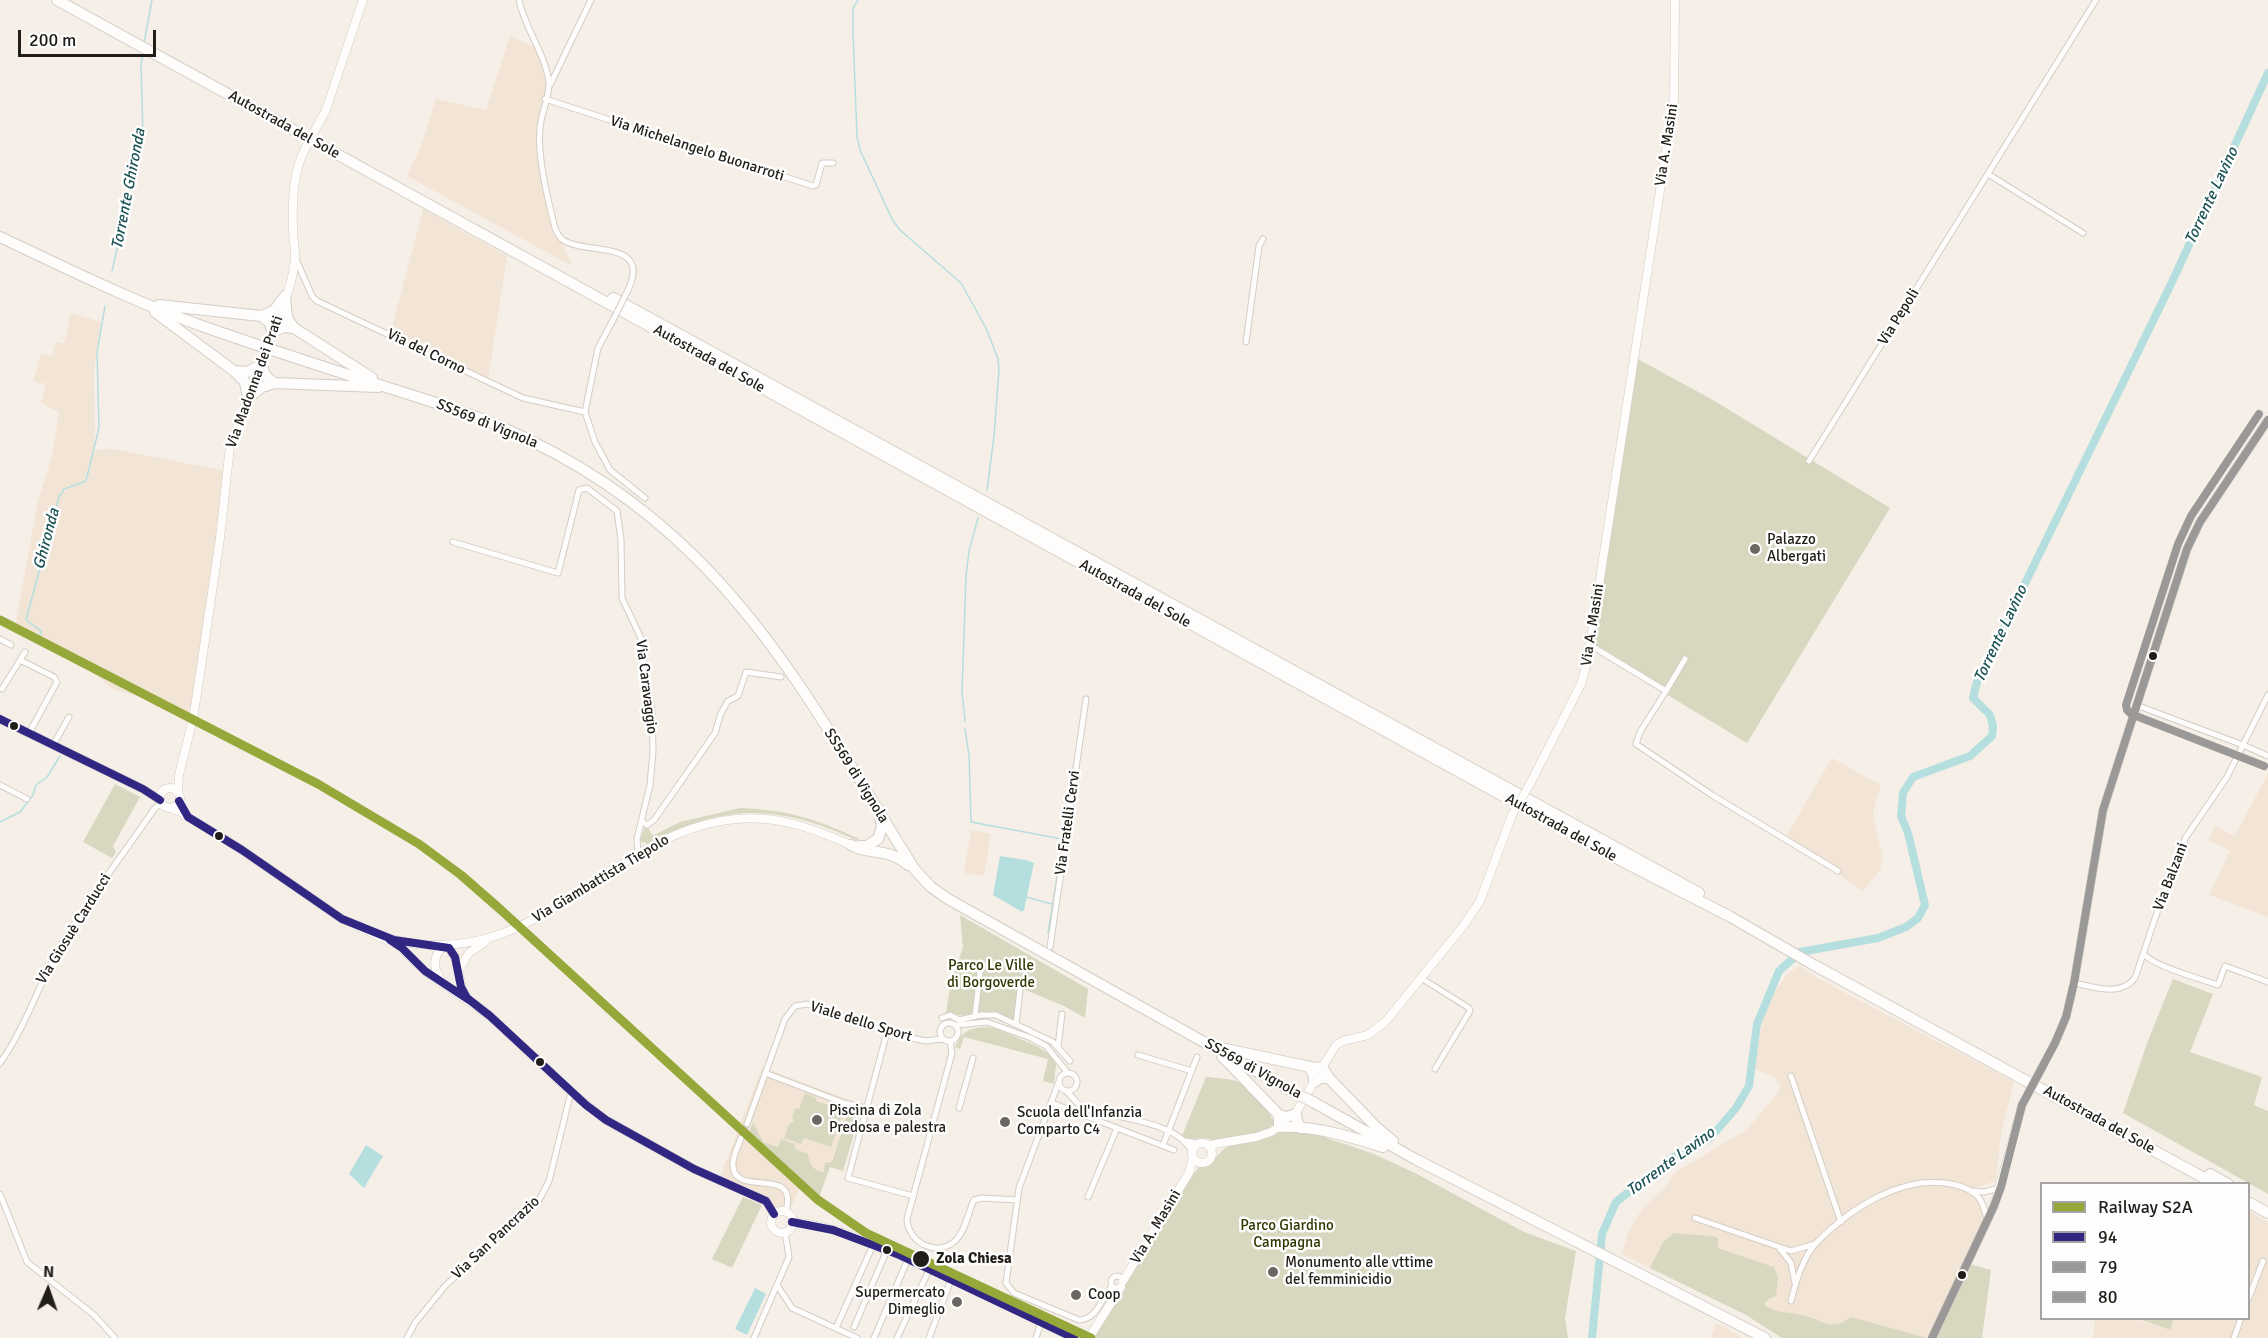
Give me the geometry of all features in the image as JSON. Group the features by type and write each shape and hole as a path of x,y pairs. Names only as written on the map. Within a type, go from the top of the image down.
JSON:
{"highway":[{"name":"Autostrada del Sole","path":"57,0 151,48 1782,938 2224,1182"},
{"name":"Autostrada del Sole","path":"71,0 134,39"},
{"name":"Autostrada del Sole","path":"151,48 1593,846 1729,916 1814,965 2211,1182"},
{"name":"SS569 di Vignola","path":"0,237 144,304 198,325 471,414 544,447 609,487 662,527 694,556 732,596 773,645 915,870 931,887 948,899 1417,1160 1765,1338"},
{"path":"144,304 261,316 274,311 285,296"},
{"path":"285,296 287,318 294,328 387,387"},
{"path":"144,304 234,371 245,382 248,398 262,387 274,383 326,387 387,387"},
{"path":"261,316 269,322 273,332 283,327 294,328"},
{"path":"234,371 247,372 261,365 266,376 274,383"},
{"path":"851,845 867,846 878,839 882,827 877,808"},
{"path":"851,845 860,849 892,854 915,870"},
{"path":"1206,1042 1236,1052 1322,1067 1329,1078 1375,1126 1417,1160"},
{"path":"1206,1042 1278,1115 1287,1117 1296,1114 1301,1128"},
{"path":"1308,1066 1314,1075 1314,1082"},
{"path":"1314,1082 1320,1078 1329,1078"},
{"path":"1278,1115 1279,1127 1301,1128 1351,1137 1417,1160"},
{"path":"2250,1196 2268,1205"},
{"path":"2250,1203 2268,1213"},
{"name":"SS569 di Vignola","path":"1731,1321 1759,1338"}],"main road":[{"name":"Via Madonna dei Prati","path":"179,801 179,775 193,719 220,538 230,446 273,332 295,256 293,226 297,165 326,110 363,0"},
{"name":"Via A. Masini","path":"1089,1338 1189,1173 1192,1155 1198,1143 1204,1142 1209,1145 1256,1137 1279,1127 1296,1114 1336,1045 1368,1035 1377,1029 1464,925 1480,901 1512,814 1530,784 1581,684 1590,645 1674,99 1675,0"},
{"path":"1932,1338 2001,1187 2022,1105 2066,1017 2074,984 2103,810 2187,549 2200,522 2268,420"},
{"path":"0,719 146,791 162,805 177,809 242,850 334,914 360,928 385,937 402,948 417,965 497,1022 571,1092 606,1120 711,1177 766,1201 774,1214"},
{"name":"Via Madonna dei Prati","path":"162,805 166,790 179,775"},
{"path":"146,791 178,792"},
{"path":"162,805 175,806 179,801 188,817"},
{"name":"Via Giambattista Tiepolo","path":"385,937 415,944 444,946 473,943 496,937 565,902 638,855 689,829 738,819 788,822 817,830 851,845"},
{"path":"458,971 463,960 472,950 496,937"},
{"path":"443,983 435,966 438,951 444,946 452,951 466,998"},
{"name":"Via A. Masini","path":"1189,1173 1209,1161 1212,1155 1226,1143"},
{"path":"1209,1145 1212,1155"},
{"path":"1192,1155 1197,1162 1203,1163"},
{"path":"780,1211 786,1212 792,1222 790,1228 785,1232 778,1232 772,1227 771,1220 774,1214 780,1211"},
{"path":"792,1222 824,1226 887,1250 952,1277 1074,1338"}],"street":[{"path":"519,0 524,19 545,66 549,87"},
{"path":"591,0 549,87 540,130 541,149 558,235 566,241 612,250 625,257 634,272 632,283 598,348 585,412 595,442 610,470 645,498"},
{"name":"Via Pepoli","path":"1809,461 2096,0"},
{"name":"Via Michelangelo Buonarroti","path":"545,99 813,186 816,185 822,163 833,163"},
{"path":"1988,174 2083,233"},
{"path":"1246,342 1258,246 1263,239"},
{"name":"Via del Corno","path":"295,256 312,296 317,301 523,398 585,412"},
{"name":"Via Caravaggio","path":"453,542 558,573 579,490 587,488 617,511 621,534 622,598 640,636 652,711 650,785 637,839 638,855"},
{"path":"0,639 11,645"},
{"path":"1590,645 1666,691"},
{"path":"2,689 25,652"},
{"path":"1685,659 1640,732 1636,744 1712,795 1838,871"},
{"path":"20,660 57,680 57,684 29,733"},
{"path":"642,821 647,825 654,820 715,733 721,713 728,701 738,696 746,672 782,677"},
{"name":"Via Balzani","path":"2074,984 2112,989 2122,988 2135,978 2173,865 2186,837 2227,777 2268,695"},
{"name":"Via Fratelli Cervi","path":"1050,947 1086,699"},
{"path":"2136,705 2268,756"},
{"path":"53,745 69,717"},
{"path":"0,785 27,799"},
{"name":"Via Giosuè Carducci","path":"0,1063 9,1050 41,980 62,943 162,805"},
{"path":"2144,954 2157,963 2218,985 2225,966 2268,982"},
{"path":"975,1016 980,972"},
{"path":"1421,978 1469,1008 1470,1011 1435,1069"},
{"path":"1016,1024 1020,990"},
{"name":"Viale dello Sport","path":"747,1124 787,1015 798,1005 813,1005 916,1040 943,1039"},
{"path":"1058,1046 1062,1014"},
{"path":"942,1018 950,1015 959,1020 975,1016 996,1015 1058,1046 1070,1061"},
{"path":"969,1024 956,1039 950,1041 943,1039 940,1032 944,1024 950,1023 956,1026 969,1024 987,1022 1002,1026 1046,1046 1068,1073 1075,1077 1076,1101"},
{"path":"956,1026 958,1034"},
{"path":"887,1032 848,1178 913,1196"},
{"name":"Viale dello Sport","path":"931,1040 940,1032"},
{"path":"950,1041 952,1053 907,1219 909,1231 916,1240 933,1248 949,1245 960,1236 974,1200 982,1198 1017,1200"},
{"path":"1138,1055 1192,1071"},
{"path":"1163,1145 1197,1057"},
{"path":"959,1108 973,1059"},
{"path":"1059,1061 1060,1077 1055,1095 1019,1188 1005,1277 1006,1283 1010,1290 1079,1320 1093,1315 1112,1286 1115,1288 1122,1284"},
{"path":"765,1073 844,1103 866,1108"},
{"path":"1060,1077 1068,1073"},
{"path":"1791,1076 1841,1222"},
{"path":"1058,1084 1083,1107 1168,1131 1183,1140 1198,1143"},
{"path":"1055,1095 1072,1090 1076,1086"},
{"name":"Via San Pancrazio","path":"407,1338 415,1323 445,1287 539,1200 549,1181 571,1092"},
{"path":"1052,1103 1174,1150"},
{"path":"1088,1197 1117,1128"},
{"path":"741,1138 734,1160 736,1173 746,1181 784,1188 789,1197 786,1212"},
{"path":"1183,1140 1192,1155"},
{"path":"1791,1301 1805,1261 1816,1244 1841,1222 1874,1199 1910,1185 1949,1183 1984,1192 2001,1187"},
{"path":"1974,1191 1983,1206 1987,1220"},
{"path":"0,1194 27,1262 94,1315 115,1338"},
{"path":"1695,1218 1791,1251 1816,1244"},
{"path":"754,1338 789,1257 785,1232"},
{"path":"836,1328 873,1245"},
{"path":"1779,1248 1791,1263 1796,1283"},
{"path":"854,1327 887,1250"},
{"path":"874,1338 908,1259"},
{"path":"2250,1295 2263,1261"},
{"path":"897,1338 930,1268"},
{"name":"Via A. Masini","path":"1112,1286 1111,1281 1118,1276 1122,1284"},
{"path":"929,1338 952,1277"},
{"path":"777,1285 792,1308 857,1338"},
{"path":"2234,1338 2240,1320"},
{"path":"1036,1338 1041,1322"}],"shaded area":[{"path":"510,36 538,49 550,78 539,136 547,186 560,237 572,266 407,176 421,146 436,99 486,110"},
{"path":"423,209 507,256 488,380 391,332"},
{"path":"71,313 101,322 94,369 95,450 113,449 225,471 194,722 140,697 113,689 90,671 15,627 38,501 52,456 59,412 41,403 46,384 33,381 41,353 52,356 56,342 64,344"},
{"path":"1832,758 1881,785 1873,817 1883,858 1880,870 1863,891 1785,838"},
{"path":"2268,773 2268,917 2209,895 2230,851 2208,840 2215,826 2235,836"},
{"path":"971,830 991,834 984,876 964,873"},
{"path":"1801,965 1808,973 2014,1082 2001,1134 1996,1181 1972,1189 1988,1219 1930,1338 1817,1322 1807,1316 1771,1310 1764,1304 1769,1299 1774,1267 1718,1248 1713,1236 1674,1233 1663,1242 1650,1268 1622,1254 1629,1231 1642,1209 1665,1188 1674,1173 1746,1130 1781,1087 1773,1076 1754,1069 1764,1014 1771,997 1788,973"},
{"path":"762,1067 853,1101 819,1197 802,1184 787,1215 718,1182"},
{"path":"2250,1212 2268,1222 2268,1338 2093,1338 2095,1320 2137,1320 2169,1330 2174,1320 2250,1320"},
{"path":"1716,1323 1723,1327 1743,1338 1711,1338"}],"green space":[{"path":"1636,358 1713,400 1890,508 1747,743 1588,647"},
{"path":"115,784 140,797 113,846 116,852 112,858 83,842"},
{"path":"740,808 788,813 860,839 856,840 801,820 751,813 727,815 702,821 648,844 640,841 647,825 651,834 654,835 680,822"},
{"name":"Parco Le Ville di Borgoverde","path":"960,915 1088,989 1085,1018 1064,1006 1023,989 1018,1022 989,1012 964,1015 950,1012 946,1014 950,987 963,947"},
{"path":"2173,979 2213,994 2190,1052 2262,1077 2254,1105 2268,1111 2268,1194 2123,1113 2149,1038"},
{"path":"987,1027 995,1028 1037,1046 1051,1056 1056,1064 1054,1084 1043,1081 1048,1059 964,1037 960,1049 955,1047 967,1031"},
{"path":"1206,1077 1228,1079 1240,1083 1270,1114 1274,1124 1270,1129 1249,1138 1236,1136 1215,1142 1182,1136"},
{"name":"Piscina di Zola Predosa e palestra","path":"805,1093 817,1098 816,1101 844,1110 831,1147 804,1138 801,1144 784,1138 789,1124 793,1122 795,1108 799,1109"},
{"path":"850,1106 861,1110 843,1171 830,1167 819,1197 749,1133 753,1122 763,1142 778,1147 781,1139 795,1144 795,1149 808,1154 814,1169 824,1172 825,1163 832,1162"},
{"name":"Parco Giardino Campagna","path":"1277,1127 1324,1137 1374,1154 1417,1174 1524,1232 1576,1251 1565,1318 1568,1338 1098,1338 1091,1335 1199,1167 1208,1165 1225,1148"},
{"path":"743,1197 762,1205 732,1268 712,1259"},
{"path":"1674,1233 1713,1236 1718,1238 1718,1248 1774,1267 1778,1277 1776,1296 1764,1304 1774,1310 1829,1324 1840,1323 1851,1317 1927,1338 1782,1338 1746,1315 1650,1268 1663,1242"},
{"path":"1966,1263 1991,1270 1982,1338 1930,1338"},
{"path":"2142,1320 2174,1320 2170,1330"}],"water":[{"path":"1000,856 1034,863 1022,912 993,895"},
{"path":"366,1145 383,1156 364,1188 349,1174"},
{"path":"755,1288 766,1294 747,1335 735,1329"}],"waterway":[{"name":"Torrente Ghironda","path":"144,43 152,0"},
{"path":"858,0 853,8 853,32 857,137 860,150 893,221 900,230 961,283 986,328 998,359 994,436 987,490"},
{"name":"Torrente Ghironda","path":"112,271 143,135 141,64 143,54"},
{"name":"Torrente Lavino","path":"1592,1338 1602,1234 1616,1202 1673,1157 1687,1152 1710,1138 1736,1108 1749,1086 1757,1024 1779,971 1800,952 1878,938 1906,927 1918,918 1925,905 1908,833 1901,816 1903,793 1913,777 1970,756 1992,736 1993,726 1990,715 1973,698 1977,682 2172,282 2268,73"},
{"name":"Ghironda","path":"39,638 41,631 26,620 59,497 64,489 86,481 99,428 97,353 105,306"},
{"path":"965,721 962,692 966,576 969,551 978,518"},
{"path":"965,729 969,755 971,822 1062,839"},
{"path":"0,822 20,812 33,795 36,785 47,777 60,756"},
{"path":"1048,933 1062,846"},
{"path":"1026,897 1052,904"}],"tunnel":[{"path":"741,1138 747,1124"}],"rail line":[{"name":"S2A","path":"0,620 318,784 419,844 461,875 501,910 818,1200 866,1233 1091,1338"}],"transit line":[{"name":"80","path":"2259,414 2191,516 2178,544 2126,705 2131,714 2264,766"},
{"name":"79","path":"1932,1338 1994,1206 2022,1105 2066,1017 2074,983 2103,810 2187,549 2200,522 2268,420"},
{"name":"94","path":"0,719 143,789 160,800"},
{"name":"94","path":"179,801 188,817 242,850 342,919 394,940 449,948 455,957 461,987 467,998 490,1016 586,1105 606,1120 694,1169 766,1201 774,1214"},
{"name":"94","path":"390,940 402,948 425,971 469,1000"},
{"name":"94","path":"792,1222 833,1230 897,1254 1074,1338"}],"place":[{"name":"Palazzo Albergati","path":"1755,549"},
{"name":"Piscina di Zola Predosa e palestra","path":"817,1120"},
{"name":"Scuola dell'Infanzia Comparto C4","path":"1005,1122"},
{"name":"Zola Chiesa","path":"921,1259"},
{"name":"Monumento alle vttime del femminicidio","path":"1273,1272"},
{"name":"Coop","path":"1076,1295"},
{"name":"Supermercato Dimeglio","path":"957,1302"}]}
